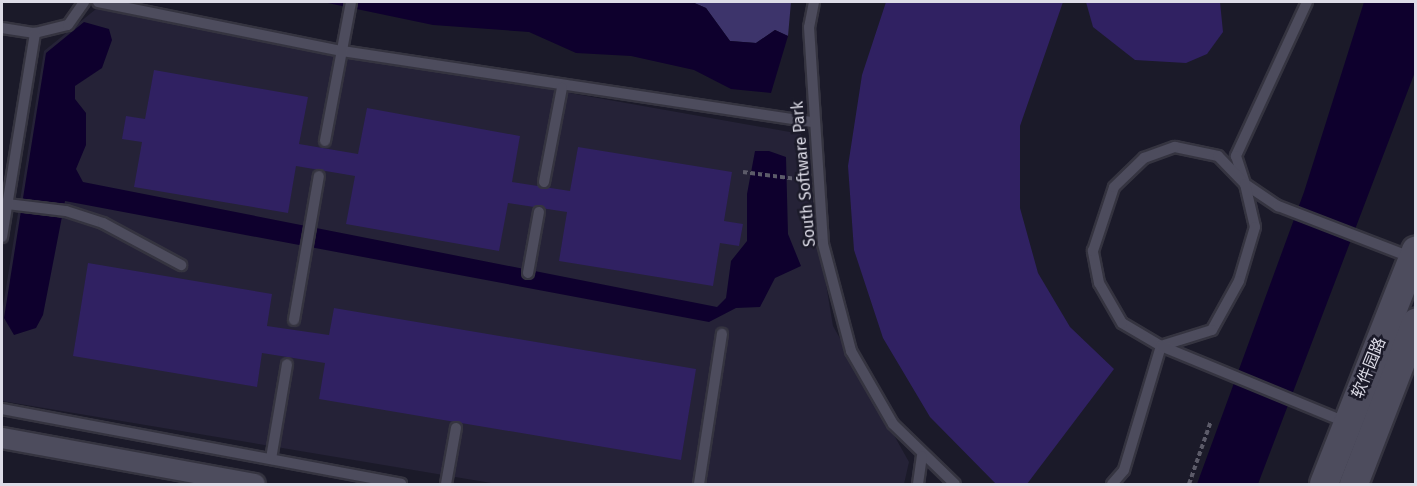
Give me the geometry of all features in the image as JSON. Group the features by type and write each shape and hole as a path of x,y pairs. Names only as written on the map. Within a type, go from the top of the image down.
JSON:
{"street":[{"name":"软件园路","path":"1324,484 1415,256"},
{"name":"软件园路","path":"1354,484 1416,323"},
{"path":"2,438 255,484"}],"lane":[{"path":"2,28 35,33 68,25 84,2"},
{"path":"98,2 342,51 562,88 813,122"},
{"path":"324,141 351,2"},
{"name":"South Software Park","path":"814,2 809,27 813,122 823,244 852,351 894,424 922,456 955,484"},
{"path":"1161,346 1212,330 1239,281 1255,227 1236,156 1307,2"},
{"path":"2,237 12,204 35,33"},
{"path":"544,182 562,88"},
{"path":"1374,432 1316,413 1190,360 1122,323 1099,283 1093,251 1114,187 1144,158 1175,147 1218,156 1245,184 1278,206 1361,240 1415,256"},
{"path":"294,320 314,220 319,176"},
{"path":"12,204 66,211 142,242 181,265"},
{"path":"528,273 539,212"},
{"path":"699,484 722,334"},
{"path":"1112,484 1124,470 1161,346"},
{"path":"271,459 287,364"},
{"path":"2,409 402,484"},
{"path":"446,484 456,428"},
{"path":"918,484 922,456"}],"path":[{"path":"743,172 792,178"},
{"path":"1189,484 1211,421"}],"shaded area":[{"path":"323,2 692,2 706,8 730,41 756,43 775,30 788,36 771,93 731,89 694,70 631,56 576,53 529,32 433,25"},
{"path":"692,2 791,2 788,36 775,30 756,43 730,41 706,8"},
{"path":"1364,2 1415,2 1415,72 1258,484 1197,484 1304,192"},
{"path":"96,9 801,134 833,326 909,462 904,484 497,484 2,401 2,313 44,51"},
{"path":"84,22 109,29 112,40 102,68 75,86 75,99 86,113 86,145 76,169 83,182 717,307 726,298 731,261 747,241 747,194 755,151 769,151 786,157 788,234 801,266 775,278 760,307 736,308 709,322 65,201 43,315 36,328 14,335 4,318 46,53"}],"building":[{"path":"886,2 1063,2 1020,126 1020,208 1038,273 1070,327 1114,369 1027,484 996,484 930,417 883,338 854,250 848,166 862,75"},
{"path":"1086,2 1220,2 1223,32 1207,54 1186,63 1135,60 1093,27"},
{"path":"154,70 308,97 299,144 358,154 367,108 520,136 512,182 570,191 578,147 732,172 724,221 743,224 739,246 720,243 713,286 559,261 567,212 508,203 499,251 346,224 355,176 296,166 288,213 134,187 142,142 122,139 126,116 145,119"},
{"path":"88,263 272,294 267,326 329,335 334,308 696,369 681,460 319,399 325,363 262,353 257,387 73,356"}]}
